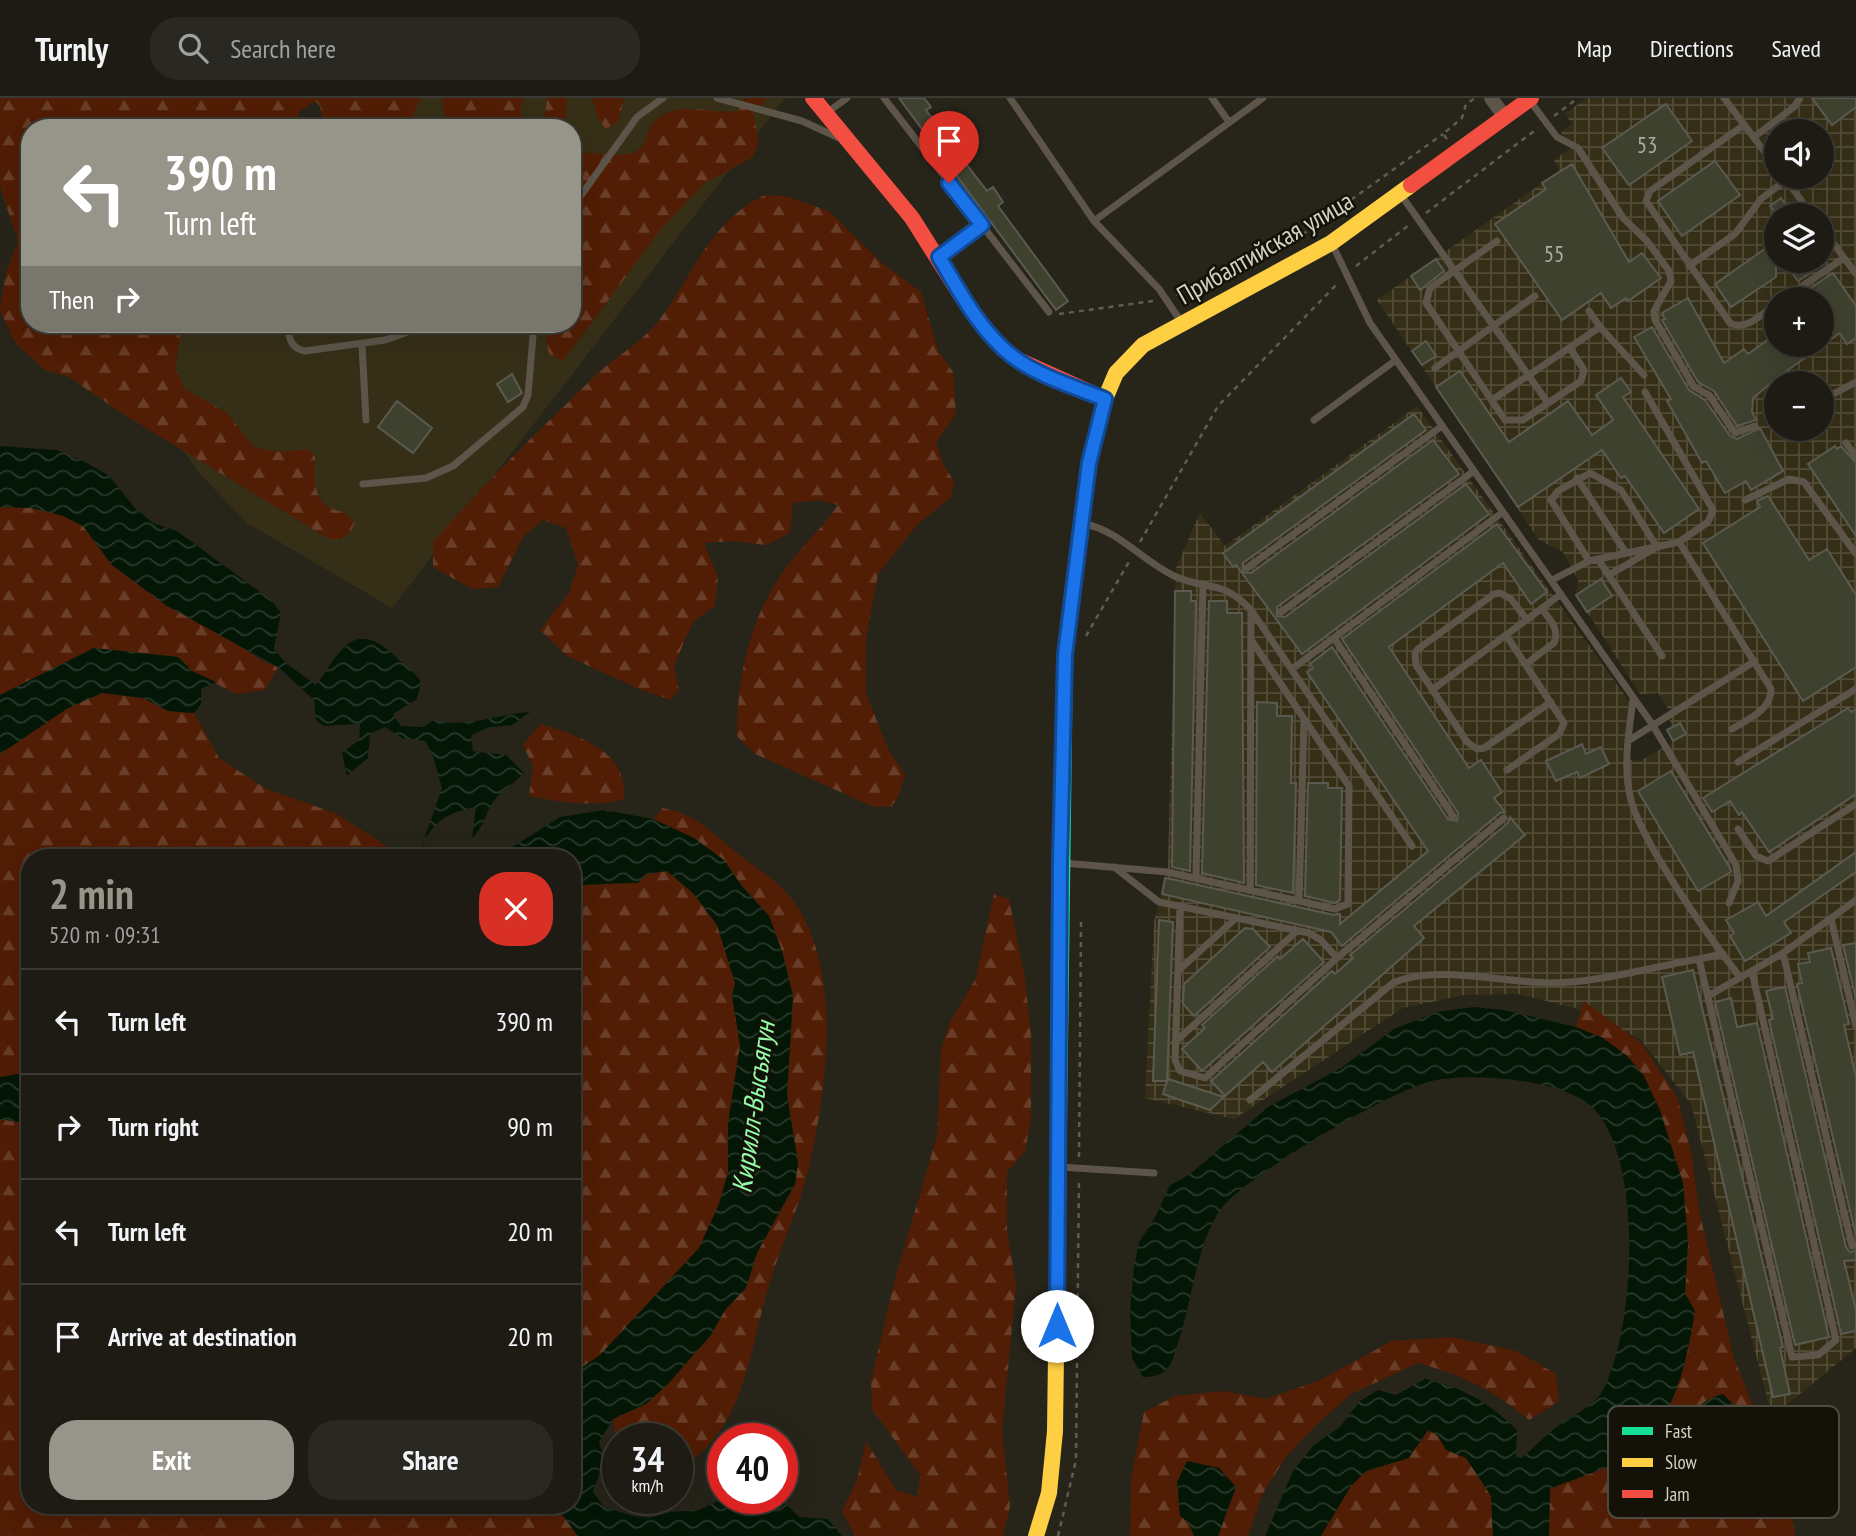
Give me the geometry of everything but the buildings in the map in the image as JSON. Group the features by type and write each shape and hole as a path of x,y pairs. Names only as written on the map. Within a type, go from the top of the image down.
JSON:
{"street":[{"path":"813,98 939,257 983,326 1014,358 1105,399"},
{"path":"1491,98 1505,117"},
{"name":"Прибалтийская улица","path":"1036,1536 1049,1493 1054,1453 1060,863 1065,655 1089,463 1105,399 1116,373 1143,345 1331,243 1530,99"}],"lane":[{"path":"581,195 637,117 663,98"},
{"path":"717,98 802,121 835,136 858,152"},
{"path":"827,114 847,98"},
{"path":"884,98 1049,312"},
{"path":"1010,98 1094,221 1166,299 1183,324"},
{"path":"1212,98 1229,122"},
{"path":"1094,221 1263,98"},
{"path":"1724,98 1764,151"},
{"path":"1754,137 1794,107 1800,98"},
{"path":"1530,99 1557,137 1578,148 1623,218 1647,241 1669,271 1671,281 1654,311 1655,320 1694,387 1709,395 1735,433 1755,426"},
{"path":"1744,125 1646,195 1647,207 1734,326 1746,325 1764,312"},
{"path":"1689,266 1735,234 1761,199 1773,189"},
{"path":"1401,194 1548,403"},
{"path":"939,257 982,225"},
{"path":"1497,242 1430,288 1425,297 1426,303 1510,422 1523,420 1584,377 1581,364 1570,348"},
{"path":"1331,243 1362,308 1396,360 1652,724 1736,865 1738,881 1729,903"},
{"path":"1834,244 1856,274"},
{"path":"1801,287 1844,258"},
{"path":"1435,368 1535,296"},
{"path":"1589,311 1644,375"},
{"path":"1492,400 1600,327"},
{"path":"288,333 290,342 297,349 305,351 362,345 410,333"},
{"path":"363,484 426,478 453,466 523,407 528,396 533,333"},
{"path":"362,345 366,421"},
{"path":"1314,420 1396,360"},
{"path":"1834,394 1856,382"},
{"path":"1552,580 1589,561 1679,542 1708,522 1713,510 1645,392"},
{"path":"1247,568 1442,426"},
{"path":"1846,443 1856,457"},
{"path":"1281,612 1474,471"},
{"path":"1589,561 1551,500 1558,491 1585,473 1596,474 1616,485 1657,547"},
{"path":"1577,478 1626,553"},
{"path":"1745,500 1789,479 1804,482 1856,554"},
{"path":"1292,669 1503,512"},
{"path":"1080,523 1104,530 1171,574 1235,593 1251,610 1412,846"},
{"path":"1679,542 1768,681 1771,696 1764,709 1732,729"},
{"path":"1609,575 1657,547"},
{"path":"1598,559 1662,656"},
{"path":"1196,877 1203,584"},
{"path":"1527,620 1511,599 1500,593 1494,594 1418,649 1415,653 1416,665 1467,742 1477,749 1484,748 1552,702"},
{"path":"1433,690 1561,594"},
{"path":"1526,664 1556,639 1555,628 1542,609"},
{"path":"1250,890 1251,610"},
{"path":"1506,635 1562,718 1563,729 1507,770"},
{"path":"1334,638 1454,816"},
{"path":"1060,863 1196,877 1335,909 1348,904 1352,795 1346,781 1252,640"},
{"path":"1628,741 1755,661"},
{"path":"1738,762 1856,689"},
{"path":"1633,699 1628,741 1628,780 1632,804 1652,844 1739,976"},
{"path":"1299,901 1304,719"},
{"path":"1738,829 1756,856 1768,861 1856,804"},
{"path":"1181,906 1175,1060 1180,1071 1206,1079 1337,958 1504,818"},
{"path":"1114,867 1151,898 1297,931 1321,940 1337,958"},
{"path":"1708,996 1783,953 1856,900"},
{"path":"1178,971 1236,918"},
{"path":"1832,919 1856,1026"},
{"path":"1175,1042 1297,931"},
{"path":"1783,953 1852,1245 1856,1245"},
{"path":"1250,1100 1393,983 1404,978 1434,976 1552,983 1723,954"},
{"path":"1699,959 1792,1357 1818,1354 1836,1340 1752,972"},
{"path":"1058,1167 1153,1173"}],"path":[{"path":"1084,639 1218,406 1347,273 1577,98"},
{"path":"1049,312 1060,314 1166,299 1185,293 1306,232 1443,134"},
{"path":"1058,1536 1076,1460 1081,920"}],"shaded area":[{"path":"339,98 785,98 392,608 247,523 201,475 117,362 141,333 581,333 581,119 322,119"},
{"path":"1586,98 1856,98 1856,1348 1785,1406 1769,1406 1691,1104 1640,1039 1578,1009 1518,994 1464,995 1403,1008 1234,1119 1145,1098 1154,922 1168,866 1176,568 1200,513 1225,546 1417,406 1629,701 1622,759 1640,761 1673,742 1667,730 1671,727 1669,718 1673,716 1658,693 1640,694 1576,595 1578,580 1563,552 1539,540 1377,300 1559,171 1554,160 1571,148 1561,132 1572,124 1565,114"}],"green space":[{"path":"0,98 421,98 411,119 323,119 320,106 315,101 299,112 298,119 21,119 21,333 181,333 175,368 185,389 227,413 254,447 277,452 308,449 315,457 318,496 330,508 346,514 355,522 351,531 341,539 329,539 123,414 69,377 45,370 16,344 0,310 6,272 18,242 0,186"},
{"path":"441,98 524,98 520,111 524,119 445,119"},
{"path":"547,98 567,98 565,119 546,119"},
{"path":"592,98 624,98 618,122 606,129 598,119"},
{"path":"745,98 769,98 753,111 759,142 753,157 705,183 661,229 563,361 549,354 546,340 548,333 581,333 581,153 620,155 634,152 642,146 655,121 674,111 738,111"},
{"path":"765,195 785,196 829,211 882,263 921,292 938,350 953,372 956,414 936,443 944,466 954,481 951,497 918,524 878,574 866,639 866,693 888,749 905,775 898,797 891,807 874,807 755,754 737,736 739,692 747,650 761,610 789,563 838,505 819,500 793,503 790,533 766,545 733,541 704,543 718,577 715,606 694,621 686,637 674,666 679,690 671,700 639,689 567,656 540,630 569,593 578,565 566,528 543,520 523,537 498,587 472,589 433,567 433,542 452,520 596,375 651,330 715,235 746,206"},
{"path":"0,507 32,508 63,516 83,526 112,565 167,606 225,636 264,662 278,667 265,690 236,694 192,671 178,657 94,648 0,695"},
{"path":"102,693 143,698 168,711 194,713 219,758 265,788 337,814 391,849 21,849 21,1074 0,1077 0,754 68,708"},
{"path":"540,724 585,740 609,757 618,768 623,782 624,799 589,804 529,796 533,766 523,745"},
{"path":"663,808 696,821 789,895 810,930 820,963 825,998 825,1071 815,1140 800,1199 770,1282 741,1387 724,1423 707,1423 707,1445 693,1458 693,1423 614,1423 613,1419 646,1404 711,1335 725,1310 746,1288 757,1253 795,1184 798,1163 787,1095 793,996 782,951 769,916 741,885 724,860 694,838 653,819"},
{"path":"667,871 693,893 717,925 735,983 732,996 740,1045 728,1124 728,1172 719,1204 699,1248 601,1355 581,1368 581,886 638,883 646,874"},
{"path":"994,894 1009,899 1025,979 1031,1035 1031,1119 1025,1151 1007,1172 1007,1232 1016,1284 1002,1431 1010,1506 1003,1536 855,1536 842,1511 857,1480 866,1441 896,1490 918,1497 920,1475 872,1409 871,1381 895,1279 937,1136 941,1049 950,1022 976,978"},
{"path":"1584,1001 1642,1044 1677,1097 1692,1156 1699,1210 1733,1355 1753,1406 1608,1406 1608,1518 1792,1518 1795,1536 1549,1536 1550,1489 1685,1294 1688,1243 1683,1183 1671,1149 1603,1038 1576,1027"},
{"path":"0,1119 21,1122 21,1514 562,1514 578,1536 0,1536"},
{"path":"1452,1337 1516,1351 1556,1374 1559,1401 1529,1420 1477,1385 1418,1363 1351,1394 1315,1426 1285,1458 1262,1495 1248,1536 1218,1536 1236,1487 1177,1482 1180,1516 1189,1523 1194,1536 1130,1536 1131,1478 1144,1412 1175,1396 1224,1391 1266,1399 1318,1381 1392,1341"},
{"path":"1428,1430 1438,1436 1447,1450 1466,1457 1491,1496 1493,1536 1321,1536 1340,1500 1360,1476 1409,1454"}],"water":[{"path":"0,446 57,450 85,462 108,475 136,509 153,523 177,531 271,600 281,613 274,649 286,663 316,685 340,651 357,639 367,639 380,644 394,655 421,682 417,699 393,714 401,726 423,727 434,720 470,722 530,712 512,725 490,727 471,735 473,751 506,755 524,773 491,805 472,838 476,807 456,812 441,820 429,833 421,849 442,788 433,756 425,741 402,738 385,727 370,734 368,758 347,776 342,753 359,740 360,724 324,726 316,720 314,700 278,667 167,606 112,565 83,526 63,516 32,508 0,507"},
{"path":"94,648 178,657 192,671 216,682 201,689 201,704 194,713 168,711 143,698 102,693 68,708 0,754 0,695"},
{"name":"Кирилл-Высъягун","path":"604,810 653,819 694,838 724,860 741,885 769,916 782,951 793,996 787,1095 798,1163 795,1184 757,1253 746,1288 725,1310 711,1335 668,1384 646,1404 613,1419 611,1423 602,1423 602,1437 599,1442 602,1466 593,1492 602,1504 602,1514 649,1518 663,1514 693,1514 693,1510 707,1506 707,1514 796,1514 799,1517 828,1519 842,1536 578,1536 562,1514 581,1514 581,1368 600,1355 699,1248 719,1204 728,1172 728,1124 740,1045 732,996 735,983 717,925 693,893 667,871 646,874 638,883 581,886 581,849 510,849 560,817"},
{"path":"1474,1007 1504,1010 1576,1027 1603,1038 1626,1055 1643,1074 1660,1110 1683,1183 1688,1243 1685,1293 1695,1311 1683,1371 1669,1406 1608,1406 1608,1466 1550,1489 1549,1536 1493,1536 1491,1496 1466,1458 1446,1450 1438,1436 1428,1430 1409,1458 1366,1471 1351,1486 1321,1536 1265,1536 1293,1471 1314,1445 1340,1427 1360,1401 1378,1390 1396,1395 1425,1379 1464,1392 1496,1411 1517,1430 1516,1457 1522,1458 1554,1429 1594,1402 1603,1390 1614,1362 1628,1287 1629,1244 1627,1202 1620,1163 1608,1130 1591,1106 1559,1089 1514,1080 1469,1077 1432,1081 1385,1100 1320,1136 1235,1195 1221,1209 1206,1237 1184,1324 1170,1365 1158,1375 1143,1377 1132,1358 1130,1311 1139,1242 1156,1216 1170,1185 1189,1175 1268,1107 1341,1068 1394,1029 1437,1012"},
{"path":"21,1074 21,1122 0,1119 0,1077"},
{"path":"1723,1394 1735,1406 1700,1406"},
{"path":"1187,1461 1219,1468 1236,1487 1218,1536 1194,1536 1189,1523 1180,1516 1177,1482"}],"traffic: fast":[{"path":"1059,1124 1065,655 1071,603"}],"traffic: slow":[{"path":"1071,603 1089,463 1105,399 1116,373 1143,345 1331,243 1411,185"},
{"path":"1036,1536 1049,1493 1055,1431 1059,1124"}],"traffic: jam":[{"path":"813,98 912,218 965,302 994,340 1014,358 1105,399"},
{"path":"1411,185 1531,98"}],"route":[{"path":"949,183 982,225 939,257 965,302 994,340 1014,358 1105,399 1089,463 1071,590 1065,655 1060,863 1057,1326"}]}
